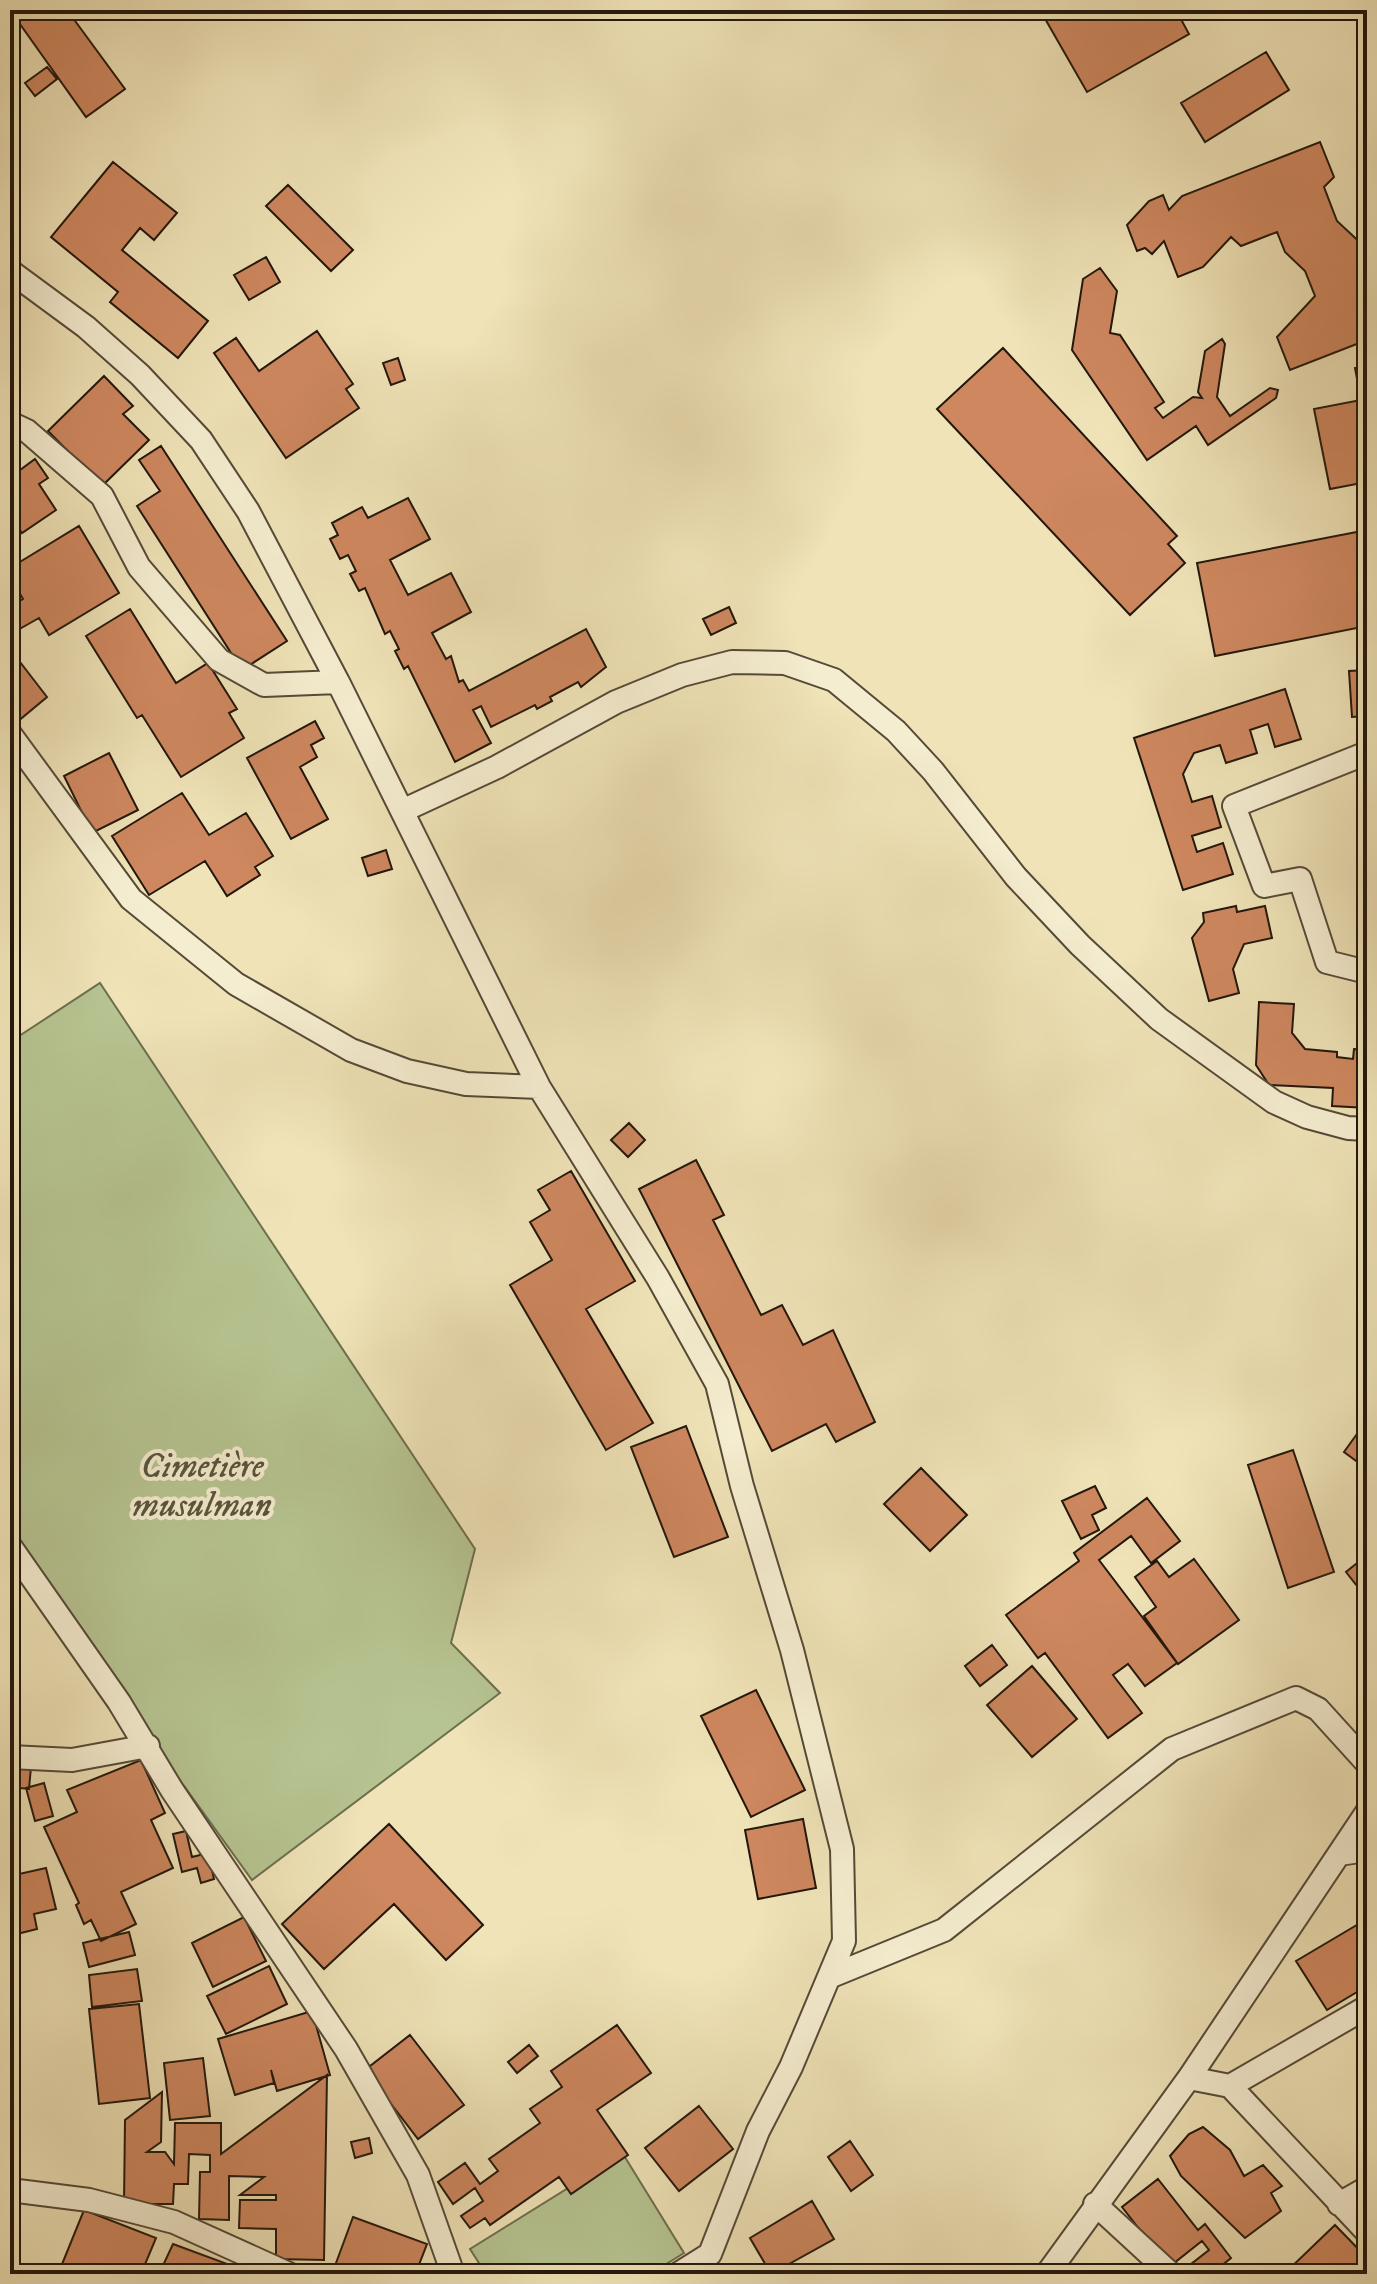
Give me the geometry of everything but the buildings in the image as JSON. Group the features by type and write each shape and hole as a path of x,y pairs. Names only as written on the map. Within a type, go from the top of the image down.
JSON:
{"street":[{"path":"10,271 97,336 140,375 201,440 248,511 338,682 539,1087 658,1278 717,1384 742,1486 792,1650 842,1849 844,1941 791,2067 758,2131 710,2254 678,2274"},
{"path":"10,423 27,431 102,496 139,567 219,660 264,685 338,682"},
{"path":"402,811 497,767 616,702 682,675 732,662 785,663 810,671 834,680 896,731 933,771 1016,877 1080,945 1159,1019 1274,1102 1307,1117 1348,1128 1367,1129"},
{"path":"10,734 131,899 236,984 351,1050 407,1071 466,1084 539,1087"},
{"path":"1367,753 1234,806 1264,886 1300,879 1327,962 1367,972"},
{"path":"10,1546 148,1746 172,1790 346,2049 385,2113 418,2175 453,2274"},
{"path":"829,1977 944,1930 1172,1749 1296,1698 1318,1709 1367,1763"},
{"path":"10,1757 72,1760 148,1746"},
{"path":"1047,2274 1189,2078 1367,1812"},
{"path":"1339,1854 1367,1850"},
{"path":"1230,2086 1367,2007"},
{"path":"1189,2078 1230,2086 1367,2232"},
{"path":"1339,2204 1367,2188"},
{"path":"10,2190 89,2200 174,2222 289,2274"},
{"path":"1095,2204 1171,2274"}],"green space":[{"name":"Cimetière musulman","path":"100,983 475,1549 451,1643 500,1693 252,1880 10,1545 10,1042"},
{"path":"623,2154 684,2253 650,2274 486,2274 470,2249"}]}
